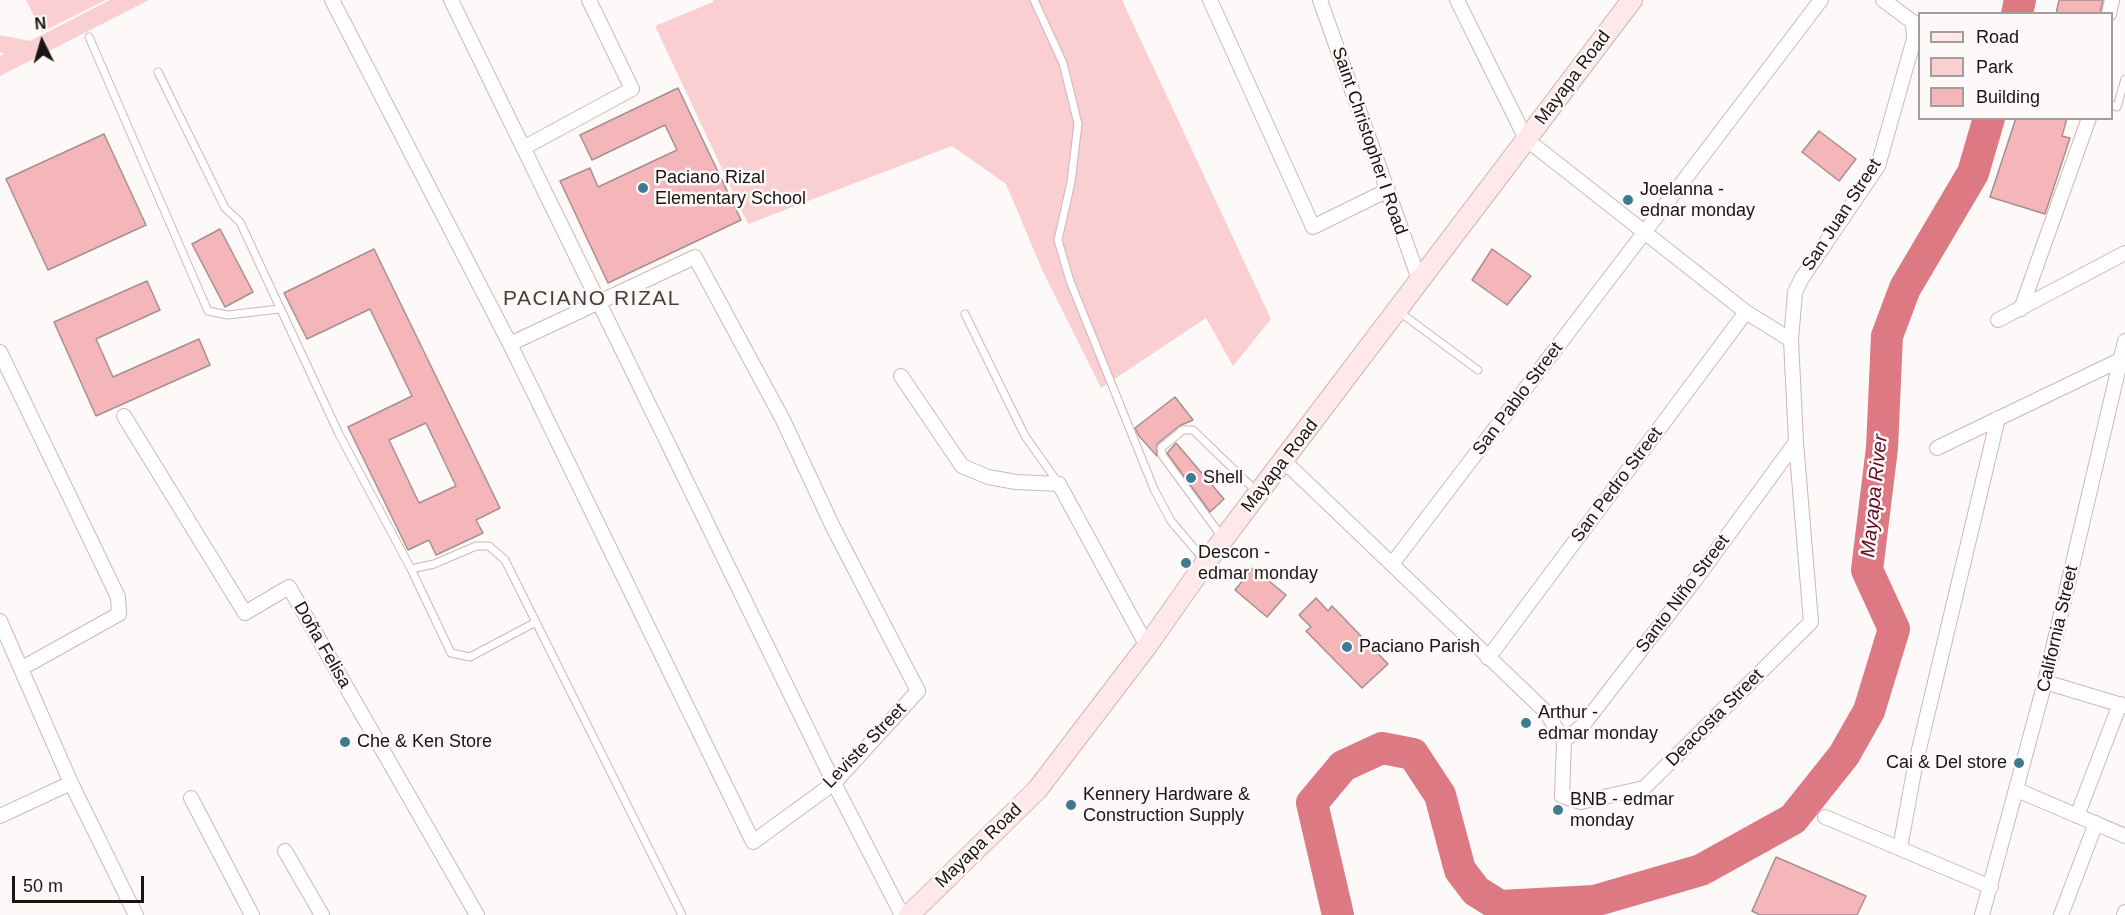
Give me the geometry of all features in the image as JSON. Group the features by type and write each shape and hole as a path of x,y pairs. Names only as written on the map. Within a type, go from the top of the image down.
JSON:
{"main road":[{"name":"Mayapa Road","path":"909,915 1037,790 1147,646 1206,562 1632,0"}],"street":[{"path":"332,0 510,344 600,303"},
{"path":"451,0 525,147 834,783 902,915"},
{"path":"525,147 632,89 588,0"},
{"path":"1210,0 1314,227 1388,190"},
{"name":"Saint Christopher I Road","path":"1320,0 1420,282"},
{"path":"1457,0 1526,139 1746,312 1791,340"},
{"path":"1644,233 1821,0"},
{"name":"San Juan Street","path":"1791,340 1795,292 1802,278 1878,166 1914,39 1913,22 1883,0"},
{"path":"2021,309 2088,120"},
{"name":"San Pablo Street","path":"1392,564 1644,233"},
{"path":"1998,320 2125,253"},
{"name":"Leviste Street","path":"510,344 753,842 834,783 918,691 833,527 783,420 695,257 600,303"},
{"name":"San Pedro Street","path":"1488,658 1746,312"},
{"name":"Deacosta Street","path":"1564,741 1562,796 1581,802 1644,788 1811,622 1796,442 1791,340"},
{"name":"California Street","path":"1982,915 2018,790 2045,682 2125,341"},
{"path":"0,352 118,597 119,614 22,668"},
{"path":"1937,448 2120,360"},
{"path":"901,376 962,466 988,477 1016,482 1059,484 1147,646"},
{"name":"Doña Felisa","path":"124,416 245,613 289,587 477,915"},
{"path":"1900,848 1914,766 1998,418"},
{"name":"Santo Niño Street","path":"1564,741 1590,716 1695,580 1796,442"},
{"path":"1284,461 1546,712 1564,741"},
{"path":"0,621 71,783 136,915"},
{"path":"2045,682 2123,705 2077,816"},
{"path":"0,816 71,783"},
{"path":"2018,790 2125,836"},
{"path":"191,798 252,915"},
{"path":"1825,817 1990,887"},
{"path":"2061,915 2096,823"},
{"path":"285,851 322,915"}],"lane":[{"path":"1034,0 1063,63 1078,124 1071,182 1058,240 1070,281 1154,489 1171,521 1206,562"},
{"path":"89,37 208,311 228,315 279,309"},
{"path":"158,72 225,208 240,222 339,434 411,569 451,652 470,657 536,622"},
{"path":"2113,105 2117,107 2125,79"},
{"path":"1398,311 1478,370"},
{"path":"965,314 1025,436 1059,484"},
{"path":"1224,539 1162,455 1161,448 1183,430 1193,430 1259,494"},
{"path":"411,569 434,564 476,546 489,546 505,560 682,915"}],"green space":[{"path":"26,0 106,0 42,32"},
{"path":"110,0 149,0 0,76 0,56 4,54 0,52 0,35 30,41"},
{"path":"713,0 1122,0 1271,319 1233,366 1206,318 1101,388 1043,272 1006,184 952,146 748,224 655,26 713,2"}],"building":[{"path":"2059,0 2103,0 2100,12 2056,12"},
{"name":"Paciano Rizal Elementary School","path":"678,88 741,220 608,283 560,181 590,168 598,187 677,150 665,125 592,160 580,135"},
{"path":"2015,120 2066,120 2062,136 2070,138 2045,214 1990,197"},
{"path":"1819,131 1856,159 1839,181 1802,152"},
{"path":"104,134 146,225 48,270 6,179"},
{"path":"220,229 253,292 225,307 192,244"},
{"path":"374,249 500,508 476,520 483,533 436,555 429,540 408,550 348,427 412,396 370,309 307,339 284,293","holes":["426,423 456,486 419,503 389,440"]},
{"path":"1492,249 1531,276 1507,305 1472,280"},
{"path":"147,281 160,310 96,339 113,377 199,339 210,365 96,416 54,322"},
{"path":"1175,397 1193,420 1179,426 1157,444 1157,456 1135,428"},
{"name":"Shell","path":"1176,443 1224,499 1210,512 1167,453"},
{"path":"1253,568 1286,595 1267,617 1235,590"},
{"name":"Paciano Parish","path":"1316,598 1328,611 1332,606 1388,664 1362,688 1306,631 1311,627 1299,615"},
{"path":"1776,857 1866,896 1857,915 1760,915 1752,911"}],"waterway":[{"name":"Mayapa River","path":"2017,12 2020,0"},
{"name":"Mayapa River","path":"1338,915 1312,803 1343,766 1382,748 1413,754 1440,795 1460,870 1476,891 1500,906 1594,901 1701,870 1793,819 1844,755 1869,711 1894,629 1867,570 1882,448 1887,336 1905,288 1973,173 1988,120"}],"place":[{"name":"Paciano Rizal Elementary School","path":"643,188"},
{"name":"Joelanna - ednar monday","path":"1628,200"},
{"name":"Shell","path":"1191,478"},
{"name":"Descon - edmar monday","path":"1186,563"},
{"name":"Paciano Parish","path":"1347,647"},
{"name":"Arthur - edmar monday","path":"1526,723"},
{"name":"Che & Ken Store","path":"345,742"},
{"name":"Cai & Del store","path":"2019,763"},
{"name":"Kennery Hardware & Construction Supply","path":"1071,805"},
{"name":"BNB - edmar monday","path":"1558,810"}],"district":[{"name":"PACIANO RIZAL","path":"592,299"}]}
